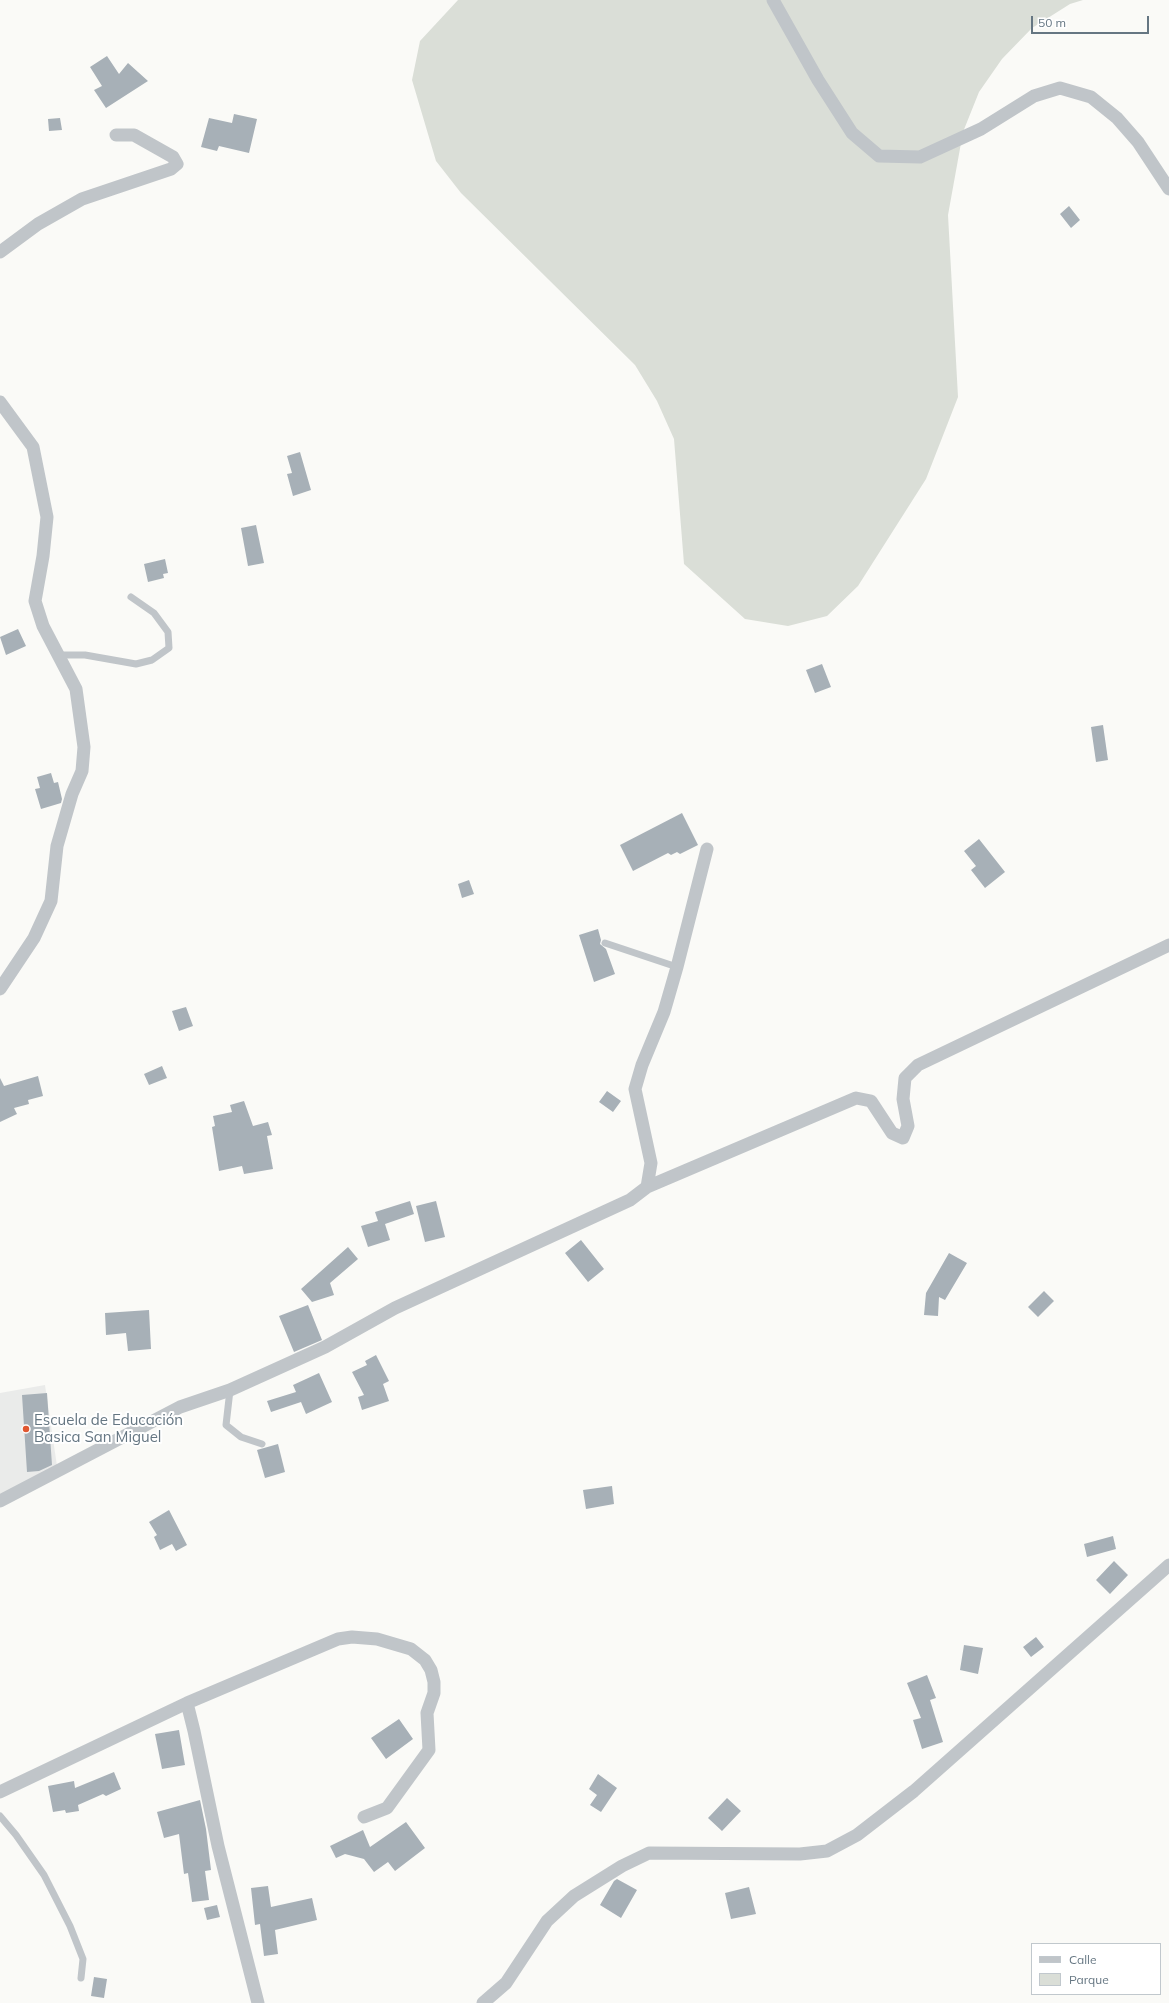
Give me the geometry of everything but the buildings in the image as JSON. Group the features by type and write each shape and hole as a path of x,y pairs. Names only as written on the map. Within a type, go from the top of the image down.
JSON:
{"street":[{"path":"773,0 818,80 852,133 879,156 920,157 981,128 1034,96 1060,88 1091,97 1117,118 1138,142 1169,189"},
{"path":"0,252 38,224 82,199 172,169 177,164 173,157 134,135 116,135"},
{"path":"0,402 33,447 47,517 43,556 35,601 42,626 76,689 84,747 82,771 72,794 57,846 51,901 31,944 0,989"},
{"path":"647,1187 651,1163 636,1089 642,1065 664,1012 707,849"},
{"path":"0,1501 180,1407 230,1390 325,1347 395,1308 630,1200 647,1187 856,1098 871,1101 892,1132 903,1138 908,1126 903,1099 905,1078 918,1065 1169,945"},
{"path":"483,2003 506,1983 548,1921 574,1896 622,1866 649,1853 800,1854 827,1851 857,1835 914,1791 1169,1566"},
{"path":"0,1792 187,1703 338,1639 352,1637 377,1639 411,1649 425,1660 431,1670 434,1682 434,1693 427,1714 429,1750 387,1808 364,1818"},
{"path":"187,1703 218,1846 258,2003"}],"lane":[{"path":"59,655 85,655 136,664 152,660 169,648 168,632 154,613 131,597"},
{"path":"605,943 677,967"},
{"path":"230,1390 226,1425 241,1437 262,1444"},
{"path":"0,1816 16,1835 44,1875 70,1926 83,1959 80,1978"}],"shaded area":[{"name":"Escuela de Educación Basica San Miguel","path":"45,1385 57,1466 0,1496 0,1393"}],"green space":[{"path":"458,0 1083,0 1070,4 1032,28 1002,59 979,92 963,132 948,215 958,397 926,479 858,586 827,616 788,626 745,619 684,564 674,439 657,401 635,365 461,193 436,161 412,80 420,41"}],"place":[{"name":"Escuela de Educación Basica San Miguel","path":"26,1429"}]}
